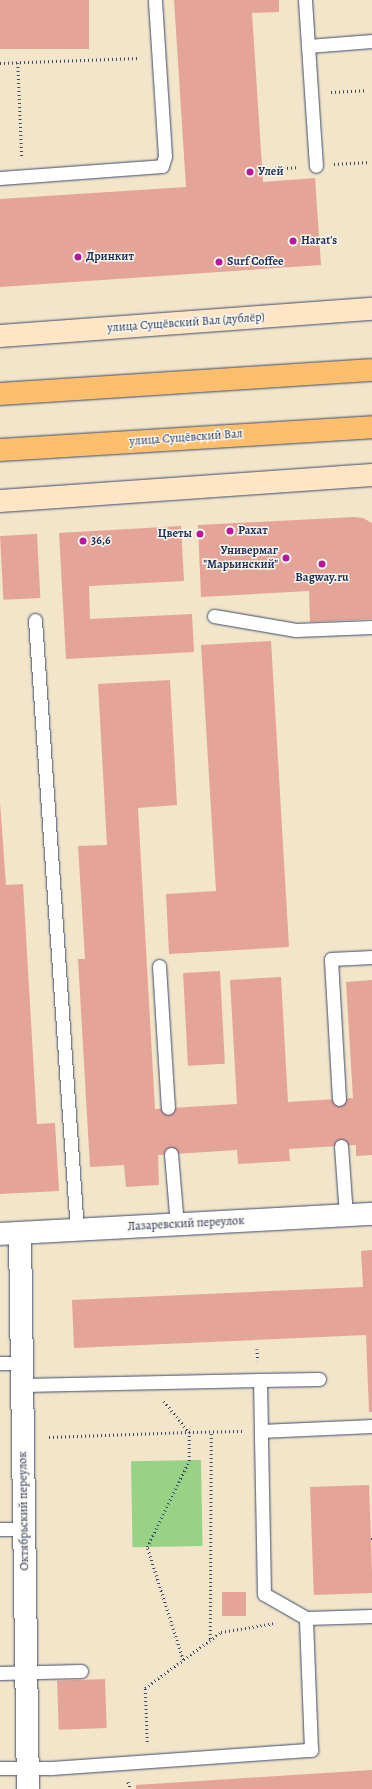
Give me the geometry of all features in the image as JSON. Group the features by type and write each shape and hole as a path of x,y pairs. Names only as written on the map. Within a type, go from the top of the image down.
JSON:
{"main road":[{"name":"улица Сущёвский Вал (дублёр)","path":"0,336 372,309"},
{"path":"0,394 369,370"},
{"name":"улица Сущёвский Вал","path":"0,450 372,427"},
{"path":"0,501 372,475"}],"street":[{"name":"Лазаревский переулок","path":"10,1234 372,1214"},
{"name":"Октябрьский переулок","path":"10,1234 23,1385 28,1779"}],"lane":[{"path":"0,178 162,166 166,156 155,0"},
{"path":"305,0 316,166"},
{"path":"308,46 372,41"},
{"path":"214,616 296,630 372,627"},
{"path":"35,620 77,1230"},
{"path":"339,1099 331,959 372,957"},
{"path":"159,966 168,1108"},
{"path":"341,1146 346,1216"},
{"path":"171,1154 177,1225"},
{"path":"0,1363 22,1362"},
{"path":"23,1385 319,1379"},
{"path":"260,1380 264,1594 306,1618 372,1616"},
{"path":"261,1431 372,1426"},
{"path":"0,1530 25,1529"},
{"path":"0,1768 28,1779 148,1760 311,1750 306,1618"},
{"path":"0,1673 81,1671"}],"path":[{"path":"0,63 159,57"},
{"path":"18,63 22,176"},
{"path":"311,94 366,90"},
{"path":"161,1398 189,1432 189,1460 147,1547 183,1660"},
{"path":"49,1437 261,1431"},
{"path":"210,1640 211,1432"},
{"path":"148,1760 145,1688 221,1632 306,1618"}],"green space":[{"path":"201,1460 203,1546 133,1547 131,1461"}],"building":[{"path":"0,0 89,0 89,49 0,49"},
{"path":"174,0 279,0 279,12 252,13 263,182 315,178 321,265 0,287 0,199 186,187"},
{"name":"Универмаг \"Марьинский\"","path":"354,517 363,518 372,523 372,619 310,622 309,591 201,597 198,525"},
{"path":"181,526 184,581 89,586 90,619 192,614 194,652 66,659 59,533"},
{"path":"37,534 40,598 3,600 0,536"},
{"path":"271,641 289,947 169,954 166,894 216,891 201,645"},
{"path":"170,680 177,805 138,808 155,1109 237,1104 230,980 281,977 288,1102 353,1098 346,982 372,980 372,1155 356,1156 356,1145 289,1149 290,1161 238,1164 237,1150 158,1155 159,1185 126,1187 124,1165 90,1167 78,959 85,959 78,846 107,845 98,684"},
{"path":"0,802 6,885 23,884 37,1124 55,1123 59,1191 0,1194"},
{"path":"220,971 225,1064 188,1066 183,973"},
{"path":"372,1250 372,1412 369,1412 366,1335 74,1348 72,1300 363,1287 361,1251"},
{"path":"369,1485 372,1593 314,1595 310,1487"},
{"path":"222,1592 246,1592 246,1616 222,1616"},
{"path":"105,1679 107,1728 59,1730 57,1681"},
{"path":"372,1770 372,1789 136,1789 136,1785"}],"place":[{"name":"Улей","path":"250,172"},
{"name":"Harat's","path":"293,241"},
{"name":"Дринкит","path":"78,257"},
{"name":"Surf Coffee","path":"219,262"},
{"name":"Рахат","path":"230,531"},
{"name":"Цветы","path":"200,534"},
{"name":"36,6","path":"83,541"},
{"name":"Универмаг \"Марьинский\"","path":"286,558"},
{"name":"Bagway.ru","path":"322,564"}]}
